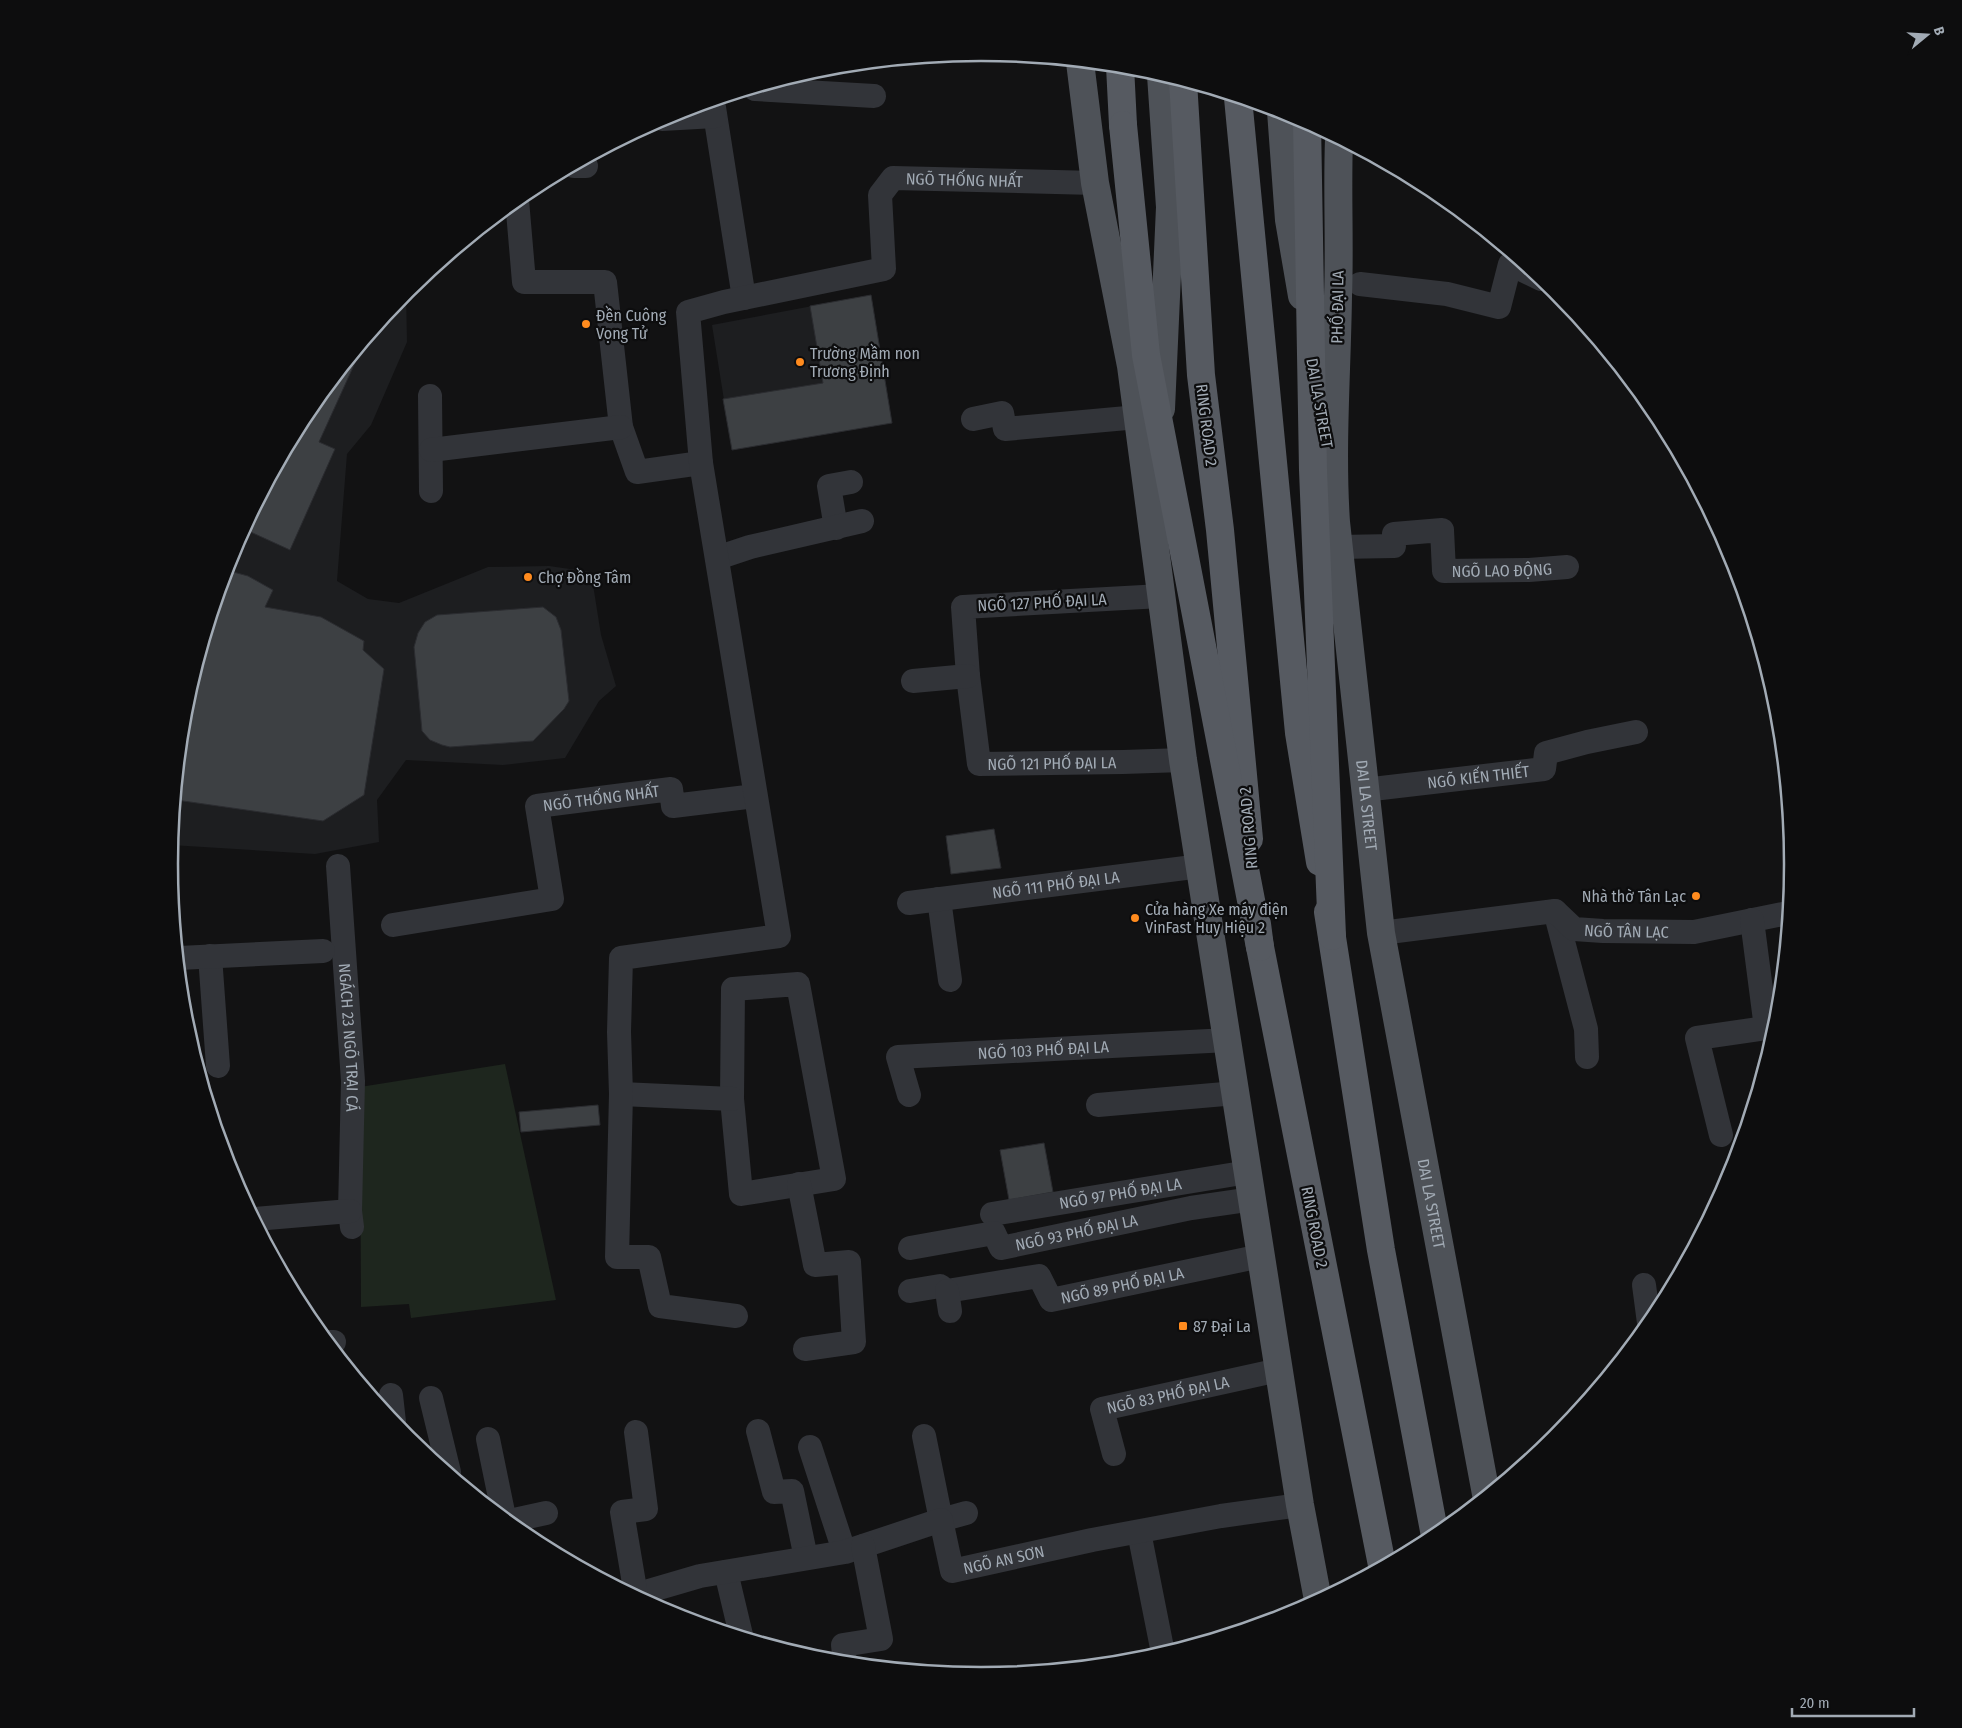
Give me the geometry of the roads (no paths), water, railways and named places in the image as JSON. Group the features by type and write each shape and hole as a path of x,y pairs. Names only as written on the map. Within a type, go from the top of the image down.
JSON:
{"highway":[{"path":"1120,74 1123,125 1146,355 1260,946"},
{"name":"RING ROAD 2","path":"1183,88 1201,375 1220,530 1260,946 1381,1560"},
{"path":"1239,104 1298,734 1381,1250 1433,1527"},
{"path":"1307,131 1313,470 1332,936"}],"main road":[{"path":"1081,67 1095,183 1131,366 1183,760 1300,1505 1317,1593"},
{"path":"1156,548 1170,207 1162,83"},
{"name":"DAI LA STREET","path":"1282,120 1289,220 1333,475 1338,548 1381,932 1485,1489"},
{"name":"PHỐ ĐẠI LA","path":"1333,475 1338,294 1338,145"}],"lane":[{"path":"770,90 874,96"},
{"path":"714,109 744,298"},
{"name":"NGÕ THỐNG NHẤT","path":"736,1316 660,1306 649,1256 617,1257 621,1094 619,1032 621,958 779,936 701,463 688,312 744,298 884,269 880,195 893,178 1095,183"},
{"path":"519,208 524,282 604,282 621,427 637,472 701,463"},
{"path":"1360,284 1448,294 1499,307 1510,264 1519,268"},
{"path":"430,396 431,491"},
{"path":"973,419 1002,414 1005,429 1138,417"},
{"path":"431,450 621,427"},
{"path":"836,528 829,486 851,482"},
{"path":"717,558 750,547 862,521"},
{"name":"NGÕ LAO ĐỘNG","path":"1338,548 1394,546 1394,534 1442,530 1444,571 1528,570 1567,567"},
{"name":"NGÕ 127 PHỐ ĐẠI LA","path":"968,676 963,606 1161,596"},
{"path":"913,681 968,676"},
{"name":"NGÕ 121 PHỐ ĐẠI LA","path":"968,676 979,764 1183,760"},
{"name":"NGÕ KIẾN THIẾT","path":"1364,790 1544,769 1546,753 1636,732"},
{"name":"NGÕ THỐNG NHẤT","path":"393,925 552,899 537,806 671,789 673,806 756,796"},
{"name":"NGÁCH 23 NGÕ TRẠI CÁ","path":"261,1219 351,1219 353,1081 338,866"},
{"name":"NGÕ 111 PHỐ ĐẠI LA","path":"909,903 1200,866"},
{"path":"939,899 950,980"},
{"path":"1381,932 1556,911 1586,1029 1587,1057"},
{"name":"NGÕ TÂN LẠC","path":"1556,911 1574,929 1602,931 1694,932 1782,914"},
{"path":"1721,1135 1697,1038 1766,1028 1752,920"},
{"path":"184,958 323,951"},
{"path":"210,956 218,1066"},
{"path":"798,984 834,1179 799,1184 741,1194 732,1099 734,989 798,984"},
{"name":"NGÕ 103 PHỐ ĐẠI LA","path":"910,1095 898,1057 1228,1040"},
{"path":"1098,1104 1236,1092"},
{"path":"621,1094 732,1099"},
{"name":"NGÕ 97 PHỐ ĐẠI LA","path":"992,1214 1248,1172"},
{"path":"799,1184 815,1265 849,1262 854,1342 806,1349"},
{"name":"NGÕ 93 PHỐ ĐẠI LA","path":"910,1248 994,1233 1001,1248 1191,1208 1253,1199"},
{"name":"NGÕ 89 PHỐ ĐẠI LA","path":"910,1290 940,1286 949,1301 985,1294 1038,1276 1051,1300 1261,1256"},
{"path":"1644,1285 1647,1311"},
{"name":"NGÕ 83 PHỐ ĐẠI LA","path":"1114,1454 1102,1408 1279,1370"},
{"path":"391,1395 393,1410"},
{"path":"431,1398 447,1463"},
{"path":"758,1431 774,1492 792,1491 806,1558"},
{"path":"634,1588 622,1512 646,1509 636,1432"},
{"path":"924,1436 941,1520"},
{"path":"488,1439 502,1508"},
{"path":"810,1447 853,1549 881,1639 843,1645 844,1654"},
{"name":"NGÕ AN SƠN","path":"941,1520 952,1571 1221,1516 1300,1505"},
{"path":"518,1519 546,1513"},
{"path":"644,1592 700,1576 853,1549 966,1513"},
{"path":"1139,1532 1162,1645"},
{"path":"726,1572 740,1629"}],"place":[{"name":"Đền Cuông Vọng Tử","path":"586,324"},
{"name":"Trường Mầm non Trương Định","path":"800,362"},
{"name":"Chợ Đồng Tâm","path":"528,577"},
{"name":"Nhà thờ Tân Lạc","path":"1696,896"},
{"name":"Cửa hàng Xe máy điện VinFast Huy Hiệu 2","path":"1135,918"},
{"name":"87 Đại La","path":"1183,1326"}]}
